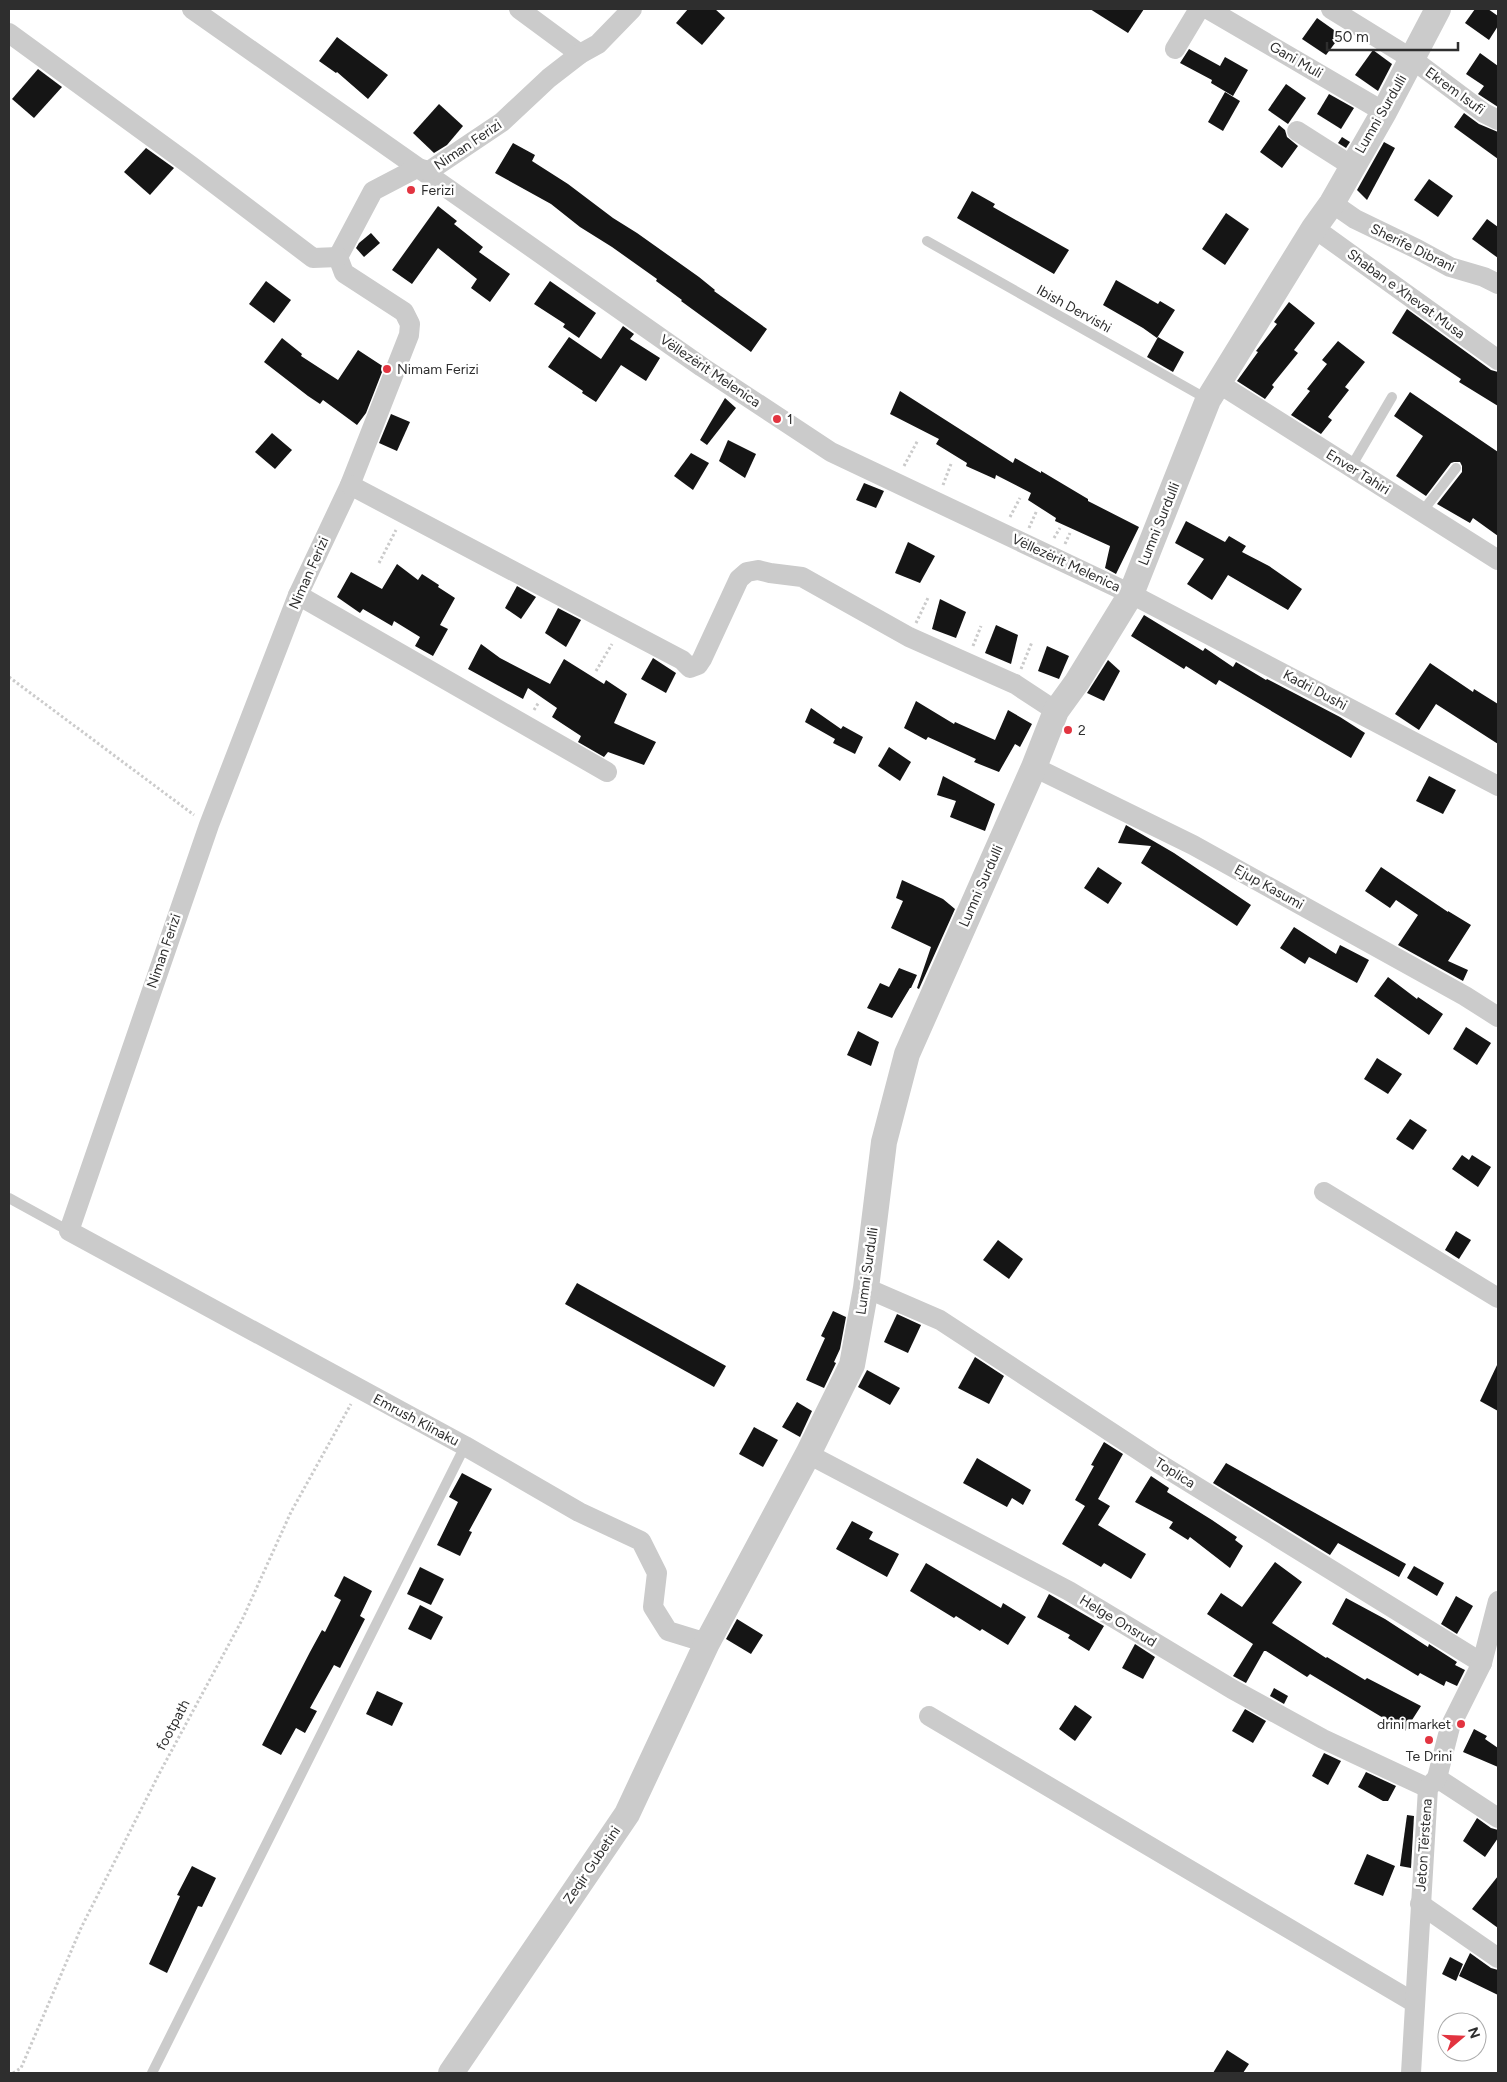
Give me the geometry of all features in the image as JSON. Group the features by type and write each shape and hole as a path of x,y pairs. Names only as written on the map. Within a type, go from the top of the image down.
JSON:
{"street":[{"name":"Vëllezërit Melenica","path":"192,9 702,367 830,452 1131,594"},
{"path":"519,9 580,54"},
{"name":"Niman Ferizi","path":"69,1231 209,825 298,595 350,485 409,335 410,324 404,312 344,273 338,257 372,191 417,168 429,171 502,122 549,78 580,54 598,44 632,9"},
{"path":"1175,49 1199,9"},
{"name":"Gani Muli","path":"1208,9 1384,112"},
{"name":"Ekrem Isufi","path":"1331,9 1412,59 1484,113 1498,120"},
{"name":"Lumni Surdulli","path":"707,1643 808,1454 852,1365 866,1288 884,1142 907,1054 1034,767 1056,711 1077,682 1131,594 1213,392 1314,228 1332,203 1384,112 1438,9"},
{"path":"9,33 190,165 313,258 338,257"},
{"name":"Lumni Surdulli","path":"1297,131 1352,166"},
{"name":"Sherife Dibrani","path":"1332,203 1355,219 1450,267 1484,277 1498,284"},
{"name":"Shaban e Xhevat Musa","path":"1314,228 1498,360"},
{"name":"Enver Tahiri","path":"1213,392 1351,467 1498,560"},
{"path":"350,485 682,660 690,668 693,668 702,659 739,579 747,572 758,570 770,574 802,577 910,637 1015,684 1056,711"},
{"name":"Kadri Dushi","path":"1131,594 1498,786"},
{"path":"298,595 607,772"},
{"name":"Ejup Kasumi","path":"1034,767 1193,845 1465,996 1498,1017"},
{"path":"1324,1192 1498,1298"},
{"name":"Emrush Klinaku","path":"69,1231 464,1446 579,1512 641,1541 657,1573 653,1607 668,1631 707,1643"},
{"name":"Toplica","path":"866,1288 940,1320 1158,1463 1482,1663"},
{"name":"Helge Onsrud","path":"808,1454 1069,1591 1232,1689 1314,1734 1432,1783 1498,1818"},
{"name":"Jeton Tërstena","path":"1411,2073 1420,1904 1432,1783 1450,1727 1482,1663 1498,1601"},
{"name":"Zeqir Gubetini","path":"452,2073 627,1814 707,1643"},
{"path":"929,1716 1416,2002"},
{"path":"1420,1904 1498,1958"}],"lane":[{"name":"Ibish Dervishi","path":"927,242 1213,392"},
{"path":"1351,467 1392,397"},
{"path":"1422,512 1456,468"},
{"path":"9,1198 69,1231"},
{"path":"152,2073 464,1446"}],"path":[{"path":"896,483 918,440"},
{"path":"379,563 405,514"},
{"path":"910,637 928,598"},
{"path":"596,671 622,628"},
{"path":"1015,684 1032,642"},
{"path":"9,677 209,825"},
{"name":"footpath","path":"13,2073 21,2068 82,1928 159,1774 242,1620 291,1512 360,1389"}],"building":[{"path":"688,9 715,9 725,18 702,45 676,23"},
{"path":"1090,9 1144,9 1128,33"},
{"path":"1475,9 1488,9 1498,16 1498,26 1489,40 1465,23"},
{"path":"1317,18 1341,35 1326,55 1302,39"},
{"path":"337,37 388,75 368,99 337,72 319,61"},
{"path":"1189,49 1220,66 1225,57 1248,70 1233,96 1211,83 1212,80 1180,63"},
{"path":"1373,50 1392,64 1378,91 1355,75"},
{"path":"1480,53 1498,66 1498,107 1478,94 1484,86 1466,74"},
{"path":"38,69 62,87 34,118 12,99"},
{"path":"1286,84 1306,98 1288,124 1268,110"},
{"path":"1225,92 1240,101 1223,131 1208,122"},
{"path":"1329,94 1354,108 1341,129 1317,114"},
{"path":"439,104 463,126 447,145 434,153 413,133"},
{"path":"1464,113 1479,124 1498,132 1498,159 1454,127"},
{"path":"1279,125 1285,130 1287,137 1298,146 1282,168 1260,152"},
{"path":"1342,137 1350,142 1346,148 1338,143"},
{"path":"1384,142 1395,148 1367,200 1357,190"},
{"path":"513,143 535,155 532,161 568,184 613,218 699,277 714,291 767,329 751,352 681,301 656,281 657,279 580,227 551,204 495,173"},
{"path":"146,148 174,168 150,195 124,172"},
{"path":"1429,179 1453,196 1438,217 1414,200"},
{"path":"972,191 995,204 993,207 1069,250 1054,274 957,218"},
{"path":"438,206 457,221 454,224 483,247 479,252 510,274 490,302 471,288 477,279 438,248 412,284 392,270"},
{"path":"1226,213 1249,229 1225,265 1202,249"},
{"path":"1487,219 1498,227 1498,258 1472,239"},
{"path":"371,233 380,243 364,257 356,248"},
{"path":"1116,280 1158,304 1160,301 1175,310 1157,338 1103,305"},
{"path":"266,281 291,300 274,323 249,304"},
{"path":"550,281 596,313 579,338 563,327 565,324 534,304"},
{"path":"1289,302 1315,323 1294,350 1298,353 1272,385 1274,387 1265,399 1237,381 1258,352 1256,351 1277,324 1274,322"},
{"path":"1407,309 1491,370 1498,372 1498,406 1459,382 1461,379 1392,333"},
{"path":"623,326 634,334 630,339 660,358 646,381 621,365 596,402 548,367 569,337 601,359"},
{"path":"1158,337 1184,352 1173,372 1147,357"},
{"path":"282,338 302,354 301,356 338,380 358,350 384,367 366,413 357,425 323,400 320,404 308,396 264,362"},
{"path":"1338,341 1365,362 1345,387 1349,390 1328,417 1332,420 1321,434 1291,415 1310,391 1307,389 1327,364 1322,360"},
{"path":"900,391 1013,463 1015,458 1041,473 1041,471 1088,499 1088,501 1139,527 1116,574 1105,568 1110,546 1055,521 1056,518 1028,500 1031,493 996,475 995,479 966,466 967,463 936,444 939,439 890,414"},
{"path":"1410,392 1498,452 1498,536 1473,518 1470,523 1437,504 1462,472 1460,462 1451,463 1426,496 1396,476 1423,436 1394,416"},
{"path":"725,398 736,408 707,445 700,440"},
{"path":"391,414 410,422 397,451 379,443"},
{"path":"272,433 292,450 275,469 255,452"},
{"path":"728,440 756,454 745,478 719,461"},
{"path":"691,453 709,463 693,490 674,476"},
{"path":"864,483 884,491 876,508 856,500"},
{"path":"1186,521 1225,542 1229,536 1246,546 1242,552 1269,566 1302,589 1288,610 1228,575 1212,600 1187,584 1204,559 1175,543"},
{"path":"908,542 935,556 920,583 895,573"},
{"path":"397,564 418,580 422,574 455,598 440,625 448,629 433,656 415,646 420,637 394,621 392,626 363,609 360,613 337,597 351,572 382,589"},
{"path":"517,586 536,597 521,619 505,608"},
{"path":"940,599 966,612 956,638 932,629"},
{"path":"558,608 581,620 566,647 545,633"},
{"path":"1144,615 1203,651 1205,648 1233,667 1236,662 1266,680 1340,717 1365,733 1351,758 1219,680 1216,685 1186,666 1184,669 1131,636"},
{"path":"996,625 1018,635 1011,664 985,653"},
{"path":"481,644 500,658 550,684 564,659 604,684 606,680 627,694 614,723 656,742 644,765 608,752 604,757 578,742 581,736 552,717 557,708 528,688 523,699 468,669"},
{"path":"1047,646 1069,656 1059,679 1038,671"},
{"path":"653,658 676,673 666,693 641,679"},
{"path":"1108,660 1120,671 1104,701 1087,693"},
{"path":"1430,663 1473,692 1474,689 1498,704 1498,744 1436,704 1419,730 1395,714"},
{"path":"916,701 954,724 955,722 995,740 1008,710 1032,724 1020,747 1015,744 999,772 974,762 976,759 928,737 926,740 904,728"},
{"path":"811,708 841,729 843,726 863,737 855,754 833,743 835,739 805,722"},
{"path":"889,747 911,762 900,781 878,766"},
{"path":"943,776 995,804 985,831 950,817 956,801 937,795"},
{"path":"1429,776 1456,790 1443,814 1416,801"},
{"path":"1126,825 1174,853 1251,905 1237,926 1141,863 1151,846 1118,843"},
{"path":"1098,867 1122,883 1108,904 1084,888"},
{"path":"1381,867 1448,912 1471,925 1448,961 1468,970 1463,981 1398,945 1418,915 1396,900 1390,908 1365,891"},
{"path":"902,880 943,899 955,909 919,989 917,988 931,947 891,928 903,901 896,898"},
{"path":"1294,927 1336,954 1340,945 1369,960 1357,983 1309,957 1305,964 1280,948"},
{"path":"899,968 917,975 892,1018 867,1008 880,983 889,987"},
{"path":"1388,977 1417,999 1418,997 1443,1014 1429,1035 1374,996"},
{"path":"1466,1027 1491,1043 1477,1065 1453,1049"},
{"path":"858,1031 879,1042 871,1066 847,1055"},
{"path":"1377,1058 1402,1074 1388,1094 1364,1079"},
{"path":"1410,1119 1427,1130 1413,1150 1396,1139"},
{"path":"1462,1155 1469,1160 1472,1155 1491,1167 1478,1187 1452,1169"},
{"path":"1456,1231 1471,1240 1459,1259 1445,1250"},
{"path":"998,1240 1023,1259 1009,1279 983,1260"},
{"path":"577,1283 726,1366 714,1387 565,1304"},
{"path":"833,1311 846,1317 840,1349 834,1362 836,1363 824,1388 806,1380 825,1338 821,1336"},
{"path":"897,1314 921,1325 908,1353 884,1342"},
{"path":"975,1357 1004,1376 989,1404 958,1388"},
{"path":"1498,1363 1498,1411 1480,1401"},
{"path":"867,1370 900,1388 890,1405 858,1387"},
{"path":"797,1402 812,1411 800,1437 782,1427"},
{"path":"754,1427 778,1440 763,1467 739,1454"},
{"path":"1104,1442 1123,1454 1098,1499 1110,1506 1098,1525 1146,1554 1131,1579 1104,1563 1101,1567 1062,1544 1085,1506 1075,1500 1094,1466 1091,1465"},
{"path":"977,1458 1031,1490 1023,1505 1012,1498 1007,1507 963,1483"},
{"path":"1226,1463 1406,1564 1399,1577 1338,1543 1330,1555 1213,1483"},
{"path":"462,1473 492,1489 469,1531 472,1532 460,1556 437,1545 458,1502 449,1497"},
{"path":"1151,1476 1169,1488 1167,1492 1237,1537 1235,1540 1243,1546 1230,1568 1190,1537 1188,1540 1169,1528 1173,1522 1135,1502"},
{"path":"852,1521 873,1532 869,1539 899,1554 887,1577 836,1549"},
{"path":"1275,1562 1302,1582 1272,1623 1326,1658 1365,1680 1367,1678 1421,1706 1405,1731 1310,1674 1307,1677 1266,1651 1264,1651 1246,1683 1233,1676 1253,1644 1207,1614 1221,1593 1242,1607"},
{"path":"926,1563 1001,1608 1003,1603 1026,1617 1008,1645 956,1616 954,1618 910,1591"},
{"path":"1414,1566 1444,1583 1437,1596 1407,1578"},
{"path":"420,1567 444,1579 431,1605 407,1594"},
{"path":"344,1576 372,1591 360,1616 365,1619 340,1668 334,1665 310,1708 317,1711 305,1733 296,1728 281,1755 262,1745 310,1652 322,1630 325,1632 341,1600 334,1596"},
{"path":"1049,1594 1104,1626 1089,1651 1068,1638 1070,1635 1037,1617"},
{"path":"1456,1596 1473,1606 1457,1634 1441,1624"},
{"path":"1346,1598 1385,1619 1428,1647 1429,1644 1457,1662 1455,1665 1465,1670 1457,1686 1446,1681 1444,1686 1420,1673 1418,1676 1332,1624"},
{"path":"420,1605 443,1617 431,1640 408,1629"},
{"path":"737,1619 763,1635 751,1654 726,1639"},
{"path":"1135,1644 1155,1657 1143,1679 1122,1668"},
{"path":"1274,1688 1288,1696 1284,1704 1270,1696"},
{"path":"377,1691 403,1703 392,1726 366,1714"},
{"path":"1075,1705 1092,1717 1075,1741 1059,1729"},
{"path":"1245,1709 1266,1721 1253,1743 1232,1731"},
{"path":"1474,1729 1487,1736 1485,1739 1498,1748 1498,1767 1463,1752"},
{"path":"1324,1753 1341,1761 1328,1785 1312,1776"},
{"path":"1366,1772 1396,1786 1388,1801 1383,1801 1358,1787"},
{"path":"1407,1815 1414,1816 1411,1868 1400,1866"},
{"path":"1477,1818 1491,1828 1498,1830 1498,1838 1485,1857 1463,1841"},
{"path":"1367,1854 1395,1866 1383,1896 1354,1884"},
{"path":"192,1866 216,1878 202,1907 198,1906 167,1973 149,1964 180,1896 177,1895"},
{"path":"1498,1876 1498,1928 1472,1909"},
{"path":"1470,1953 1491,1968 1498,1970 1498,1995 1459,1976"},
{"path":"1450,1957 1463,1964 1456,1981 1442,1974"},
{"path":"1227,2050 1249,2064 1243,2073 1213,2073"}],"place":[{"name":"Ferizi","path":"411,190"},
{"name":"Nimam Ferizi","path":"387,369"},
{"name":"1","path":"777,419"},
{"name":"2","path":"1068,730"},
{"name":"drini market","path":"1461,1724"},
{"name":"Te Drini","path":"1429,1740"}]}
